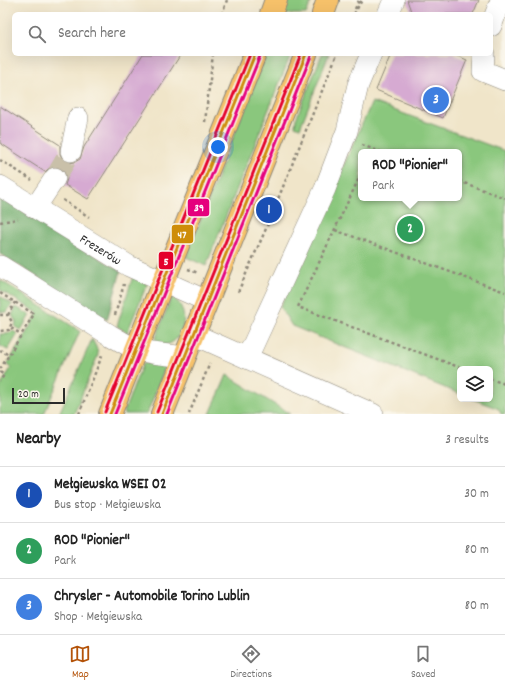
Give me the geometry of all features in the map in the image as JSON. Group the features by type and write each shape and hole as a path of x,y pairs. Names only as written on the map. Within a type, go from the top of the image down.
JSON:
{"main road":[{"path":"272,12 276,0"},
{"path":"324,12 328,0"},
{"path":"110,414 254,56"},
{"path":"162,414 305,56"}],"street":[{"path":"389,12 394,0"},
{"path":"493,20 500,0"},
{"path":"247,358 325,189 347,131 358,85 370,56"},
{"path":"484,56 484,71 505,80"},
{"path":"70,152 78,118"},
{"path":"36,208 55,178"},
{"name":"Frezerów","path":"0,186 124,263 207,301"},
{"path":"0,266 136,350 185,357"},
{"path":"193,334 373,414"}],"path":[{"path":"223,12 227,0"},
{"path":"354,12 359,0"},
{"path":"354,12 362,0"},
{"path":"205,123 213,56"},
{"path":"238,292 265,231 336,56"},
{"path":"360,144 369,149"},
{"path":"358,180 298,307 457,366"},
{"path":"462,183 505,198"},
{"path":"335,230 505,292"},
{"path":"182,266 203,276"},
{"path":"115,316 125,280"},
{"path":"0,293 34,314 0,369"},
{"path":"8,315 15,302"},
{"path":"0,315 8,315 12,319 11,328"},
{"path":"11,328 21,334"},
{"path":"0,331 7,331 11,328"},
{"path":"79,414 105,349"},
{"path":"0,350 8,355"},
{"path":"189,414 210,362"},
{"path":"0,372 4,375 0,381"},
{"path":"493,380 505,384"}],"green space":[{"path":"287,0 312,0 307,12 283,12"},
{"path":"265,56 290,56 206,266 186,257"},
{"path":"321,56 328,56 300,128 295,126 296,119"},
{"path":"372,102 505,151 505,414 501,414 499,409 481,402 493,402 493,366 457,366 457,393 292,326 280,307"},
{"path":"0,197 121,271 107,320 0,254"},
{"path":"133,276 147,284 127,333 117,326"},
{"path":"0,280 80,331 44,414 0,414 0,387 11,368 7,365 38,313 0,290"},
{"path":"0,296 12,304 7,312 0,312"},
{"path":"171,298 174,298 178,302 181,308 184,320 183,326 178,337 172,343 153,345"},
{"path":"16,307 30,315 21,330 15,327 16,322 12,315"},
{"path":"13,331 18,334 8,350 0,346 0,334 7,334"},
{"path":"92,339 98,355 74,414 59,414"},
{"path":"143,363 166,365 147,414 123,414"},
{"path":"227,375 290,414 210,414"}],"building":[{"path":"407,0 479,0 474,12 411,12"},
{"path":"142,56 180,56 88,199 65,185 67,179 66,173 61,168 55,166 50,167 45,172 0,143 0,106 60,145 60,154 63,160 69,163 80,159 84,147"},
{"path":"390,56 458,56 467,60 443,118 376,90"}],"tunnel":[{"path":"55,178 71,151"}],"transit line":[{"name":"5","path":"105,412 249,56"},
{"name":"47","path":"110,414 254,56"},
{"name":"39","path":"115,414 260,56"},
{"name":"5","path":"157,412 300,56"},
{"name":"47","path":"162,414 305,56"},
{"name":"39","path":"167,414 311,56"}],"place":[{"name":"Chrysler - Automobile Torino Lublin","path":"436,100"},
{"name":"Mełgiewska WSEI 02","path":"269,210"},
{"name":"ROD \"Pionier\"","path":"410,229"}]}
